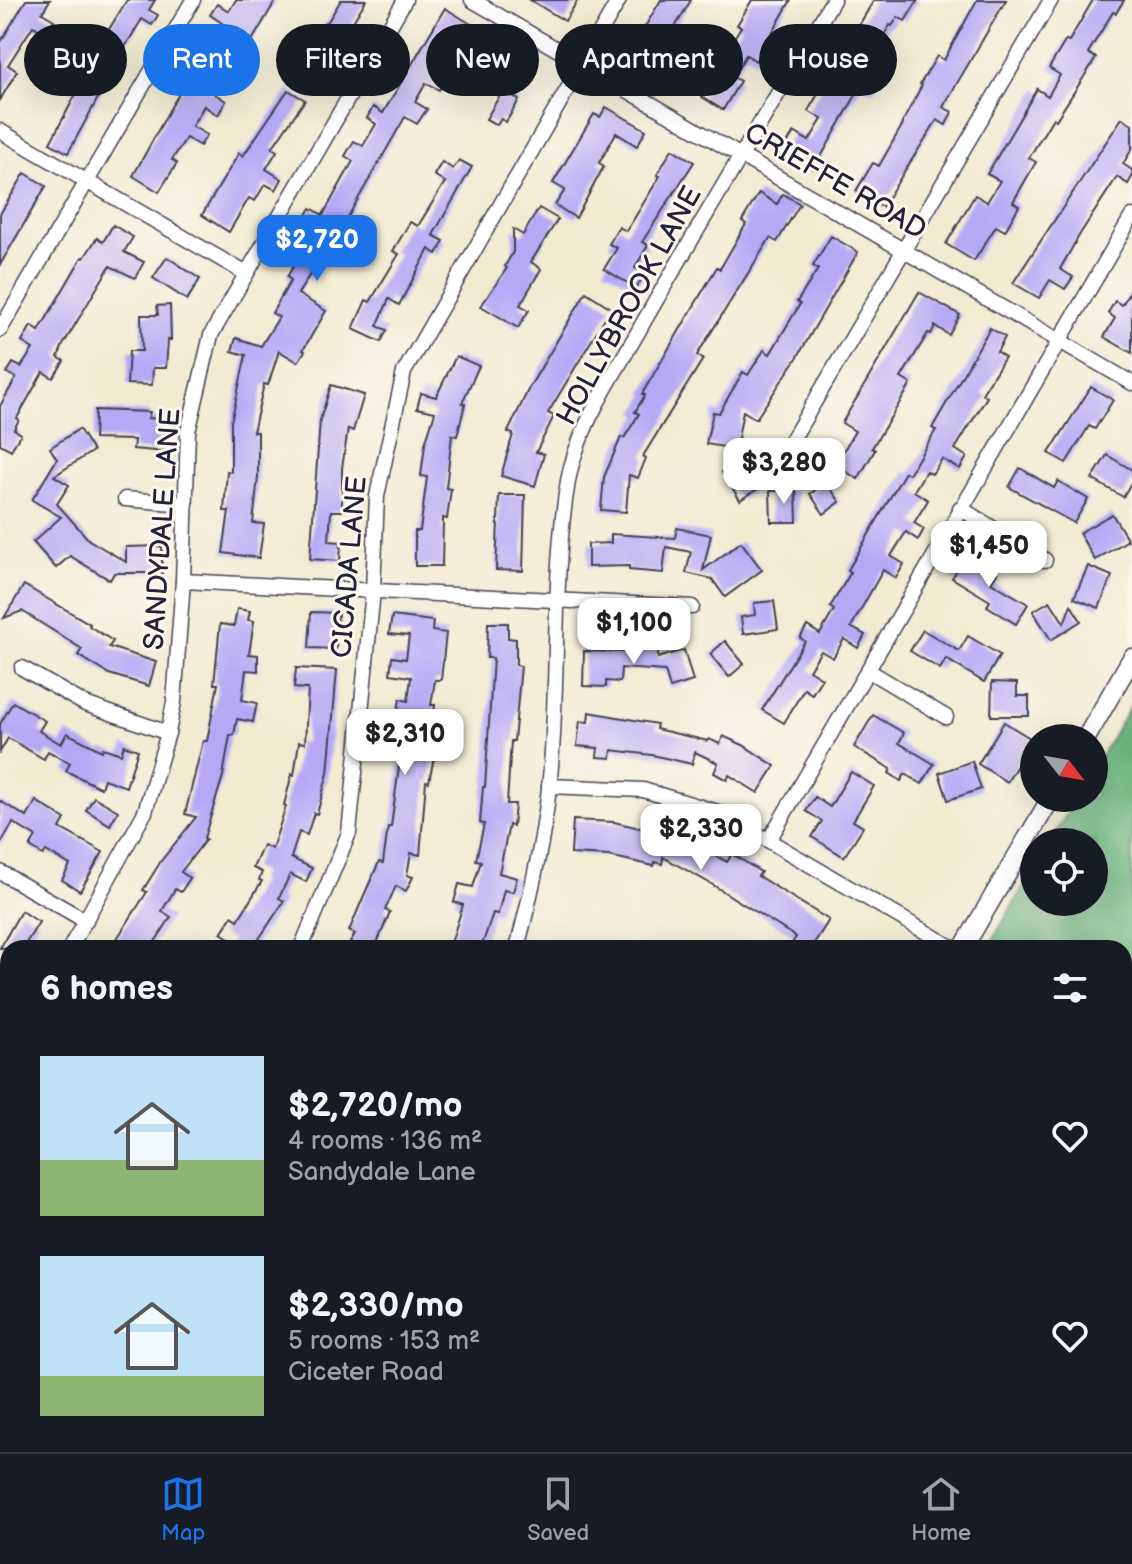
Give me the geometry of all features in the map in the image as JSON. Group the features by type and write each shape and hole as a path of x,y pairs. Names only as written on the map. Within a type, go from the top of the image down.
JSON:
{"main road":[{"path":"1094,724 1132,658"},
{"path":"968,940 1043,812"}],"street":[{"path":"0,330 193,0"},
{"name":"SANDYDALE LANE","path":"75,940 145,812 168,733 174,702 183,581 188,432 211,335 405,0"},
{"name":"CRIEFFE ROAD","path":"472,0 555,48"},
{"name":"CICADA LANE","path":"605,24 619,0"},
{"name":"HOLLYBROOK LANE","path":"519,940 538,871 549,786 557,601 568,479 585,427 678,262 833,0"},
{"path":"792,440 1051,0"},
{"name":"CICADA LANE","path":"304,940 349,833 373,591 377,496 404,372 562,96"},
{"name":"CRIEFFE ROAD","path":"638,96 1132,383"},
{"path":"0,131 245,273"},
{"path":"769,840 1132,216"},
{"path":"125,499 186,504"},
{"path":"960,508 1045,560"},
{"path":"183,581 692,607"},
{"path":"22,668 85,704 168,733"},
{"path":"869,671 946,717"},
{"path":"549,786 643,790 721,813 939,940"},
{"path":"0,872 86,921"}],"green space":[{"path":"1132,703 1132,940 993,940 1020,893 1020,916 1108,916 1108,828 1058,828 1068,812 1108,812 1108,744"}],"building":[{"path":"26,0 50,0 42,13 54,20 52,24 24,24 24,40 8,65 17,71 0,100 0,43"},
{"path":"127,0 155,0 149,10 158,15 153,24 142,19 127,43 127,24 112,24"},
{"path":"236,0 276,0 260,27 260,24 221,24 210,15 217,4 229,11"},
{"path":"341,0 366,0 352,24 324,24"},
{"path":"530,0 578,0 565,21"},
{"path":"661,0 691,0 677,24 647,24"},
{"path":"752,0 791,0 777,24 759,24 759,56 756,61 746,55 743,60 743,24 738,24"},
{"path":"874,0 918,0 905,21 898,17 893,24 860,24"},
{"path":"977,0 1006,0 943,107 952,112 946,125 937,120 882,207 856,191 873,163 879,166 903,124 920,84 937,56 944,60"},
{"path":"1093,0 1124,0 1088,53 1096,58 1029,158 1036,162 1013,202 1019,206 1005,231 996,226 974,261 946,244 975,195 987,202 1000,181 987,174 1037,89 1048,96 1060,75 1049,68"},
{"path":"445,8 471,24 436,24"},
{"path":"426,40 426,83 415,102 427,109 417,124 405,117 342,227 346,229 329,257 323,253 298,294 326,311 305,351 298,362 279,351 268,385 264,384 253,432 258,432 258,477 253,523 264,524 259,558 223,553 229,511 224,511 227,471 231,472 231,422 246,355 232,351 236,338 261,346 279,317 272,313 291,280 287,277 307,243 294,236 311,208 323,215 353,161 345,156 354,141 363,146 376,124 367,118 373,107 383,113 393,96 410,96 410,67"},
{"path":"75,96 99,96 68,153 50,143"},
{"path":"178,96 218,96 226,101 218,115 204,106 192,126 207,135 200,146 186,138 172,160 177,163 159,192 133,176"},
{"path":"284,96 298,96 305,100 272,148 277,151 266,169 282,179 276,190 265,184 255,201 249,198 229,232 202,215 239,153 243,156"},
{"path":"499,96 513,96 519,100 506,122 501,119 497,125 486,119"},
{"path":"703,96 731,96 723,110"},
{"path":"817,96 855,96 814,169 783,150 794,132 809,141 822,119 808,111"},
{"path":"606,107 646,130 637,146 616,133 599,163 604,166 576,218 555,205 565,190 553,183 594,114 600,117"},
{"path":"1122,118 1132,124 1132,149 1123,164 1132,170 1132,177 1128,184 1117,177 1080,234 1060,269 1073,277 1065,289 1050,280 1039,298 1013,283"},
{"path":"672,149 694,162 642,242 648,245 635,268 645,274 636,288 604,269 617,248 609,244 619,227 626,231 632,222 660,176 657,175"},
{"path":"459,160 472,167 433,235 444,241 437,254 429,249 399,305 389,299 377,326 387,330 381,342 353,329 366,300 370,302 399,254 393,251 410,222 418,226 445,182 434,175 442,162 453,169"},
{"path":"25,173 46,186 0,265 0,214"},
{"path":"759,193 777,204 783,194 800,204 777,242 770,238 697,355 703,359 643,456 646,458 638,478 629,475 626,512 601,510 604,477 621,437 624,438 639,414 635,412 645,395 642,394 717,267 720,269 746,224 742,221"},
{"path":"539,208 558,219 531,262 541,269 520,305 529,310 518,328 481,306 507,268 505,266 513,252 513,229 523,235"},
{"path":"113,225 133,237 124,252 144,262 135,278 110,266 63,345 58,357 64,361 53,378 43,372 17,418 19,420 14,429 21,434 11,450 0,444 0,406 16,378 7,373 13,363 21,367 33,349 22,342 31,326 39,331 82,257 97,238 103,242"},
{"path":"831,236 858,252 797,358 756,419 743,411 736,449 706,444 713,412 719,413 743,372 748,375 764,350 770,354 800,304 797,302 818,269 813,266"},
{"path":"167,257 200,279 187,300 153,278"},
{"path":"1132,288 1132,353 1104,337 1115,318 1108,313 1115,301 1122,305"},
{"path":"586,292 611,308 548,413 554,416 536,452 544,454 535,486 501,476 513,434 508,432 529,388"},
{"path":"919,292 960,315 949,335 935,326 931,334 928,333 901,378 911,384 872,448 875,450 858,479 837,466 855,431 842,423"},
{"path":"170,305 171,340 168,340 166,368 153,368 152,385 127,384 129,351 142,351 141,315 158,315 157,306"},
{"path":"990,328 1005,337 997,352 1005,357 982,394 987,397 955,449 967,457 960,469 942,459 932,474 926,471 914,491 928,500 914,523 924,529 918,540 906,532 891,556 904,564 896,578 883,570 851,627 865,635 858,648 844,639 833,658 821,651 809,670 822,678 812,694 804,689 784,723 762,710 805,641 800,638 807,626 820,634 834,610 830,607 851,572 848,570 905,472 909,474 936,430 932,428"},
{"path":"456,356 479,366 462,403 465,404 457,436 452,435 446,488 451,489 447,519 443,518 442,566 415,566 415,531 420,531 427,477 421,476 425,444 435,412 417,408 421,393 436,397"},
{"path":"331,385 364,395 353,431 348,429 342,468 342,511 331,511 329,541 341,542 340,561 310,559 320,420"},
{"path":"1091,387 1113,400 1095,429 1089,426 1066,463 1049,453"},
{"path":"95,410 150,412 148,418 170,420 166,452 133,449 134,440 94,439"},
{"path":"79,429 93,451 54,476 69,485 57,504 89,540 126,562 126,547 162,546 162,573 114,573 110,580 70,556 56,568 33,542 61,517 32,500 57,459 50,448"},
{"path":"754,453 760,462 747,471 759,488 740,500 722,472"},
{"path":"1107,455 1132,470 1132,481 1123,497 1092,479"},
{"path":"1020,468 1054,488 1058,481 1088,499 1074,523 1009,487"},
{"path":"826,482 840,502 824,514 810,494"},
{"path":"770,491 796,491 797,522 771,522"},
{"path":"499,495 525,495 523,571 496,570"},
{"path":"1112,514 1128,540 1095,560 1079,533"},
{"path":"677,528 711,535 703,570 741,542 762,570 725,597 712,579 686,573 691,552 666,547 663,573 629,570 629,566 588,567 588,544 611,543 611,534 675,538"},
{"path":"966,555 997,573 991,582 1028,604 1016,624 987,606 990,601 952,578"},
{"path":"1088,566 1112,576 1099,608 1074,598"},
{"path":"24,585 90,624 113,641 109,647 156,662 149,686 109,674 78,655 82,649 22,611 4,618"},
{"path":"774,601 778,629 743,634 741,617 755,615 754,603"},
{"path":"1050,601 1064,623 1071,605 1081,621 1051,640 1033,611"},
{"path":"237,609 250,611 248,620 254,621 249,654 258,655 258,671 246,670 242,700 257,703 253,722 237,719 234,735 230,735 206,839 181,872 190,878 181,892 175,889 162,911 171,917 156,940 116,940 147,892 143,890 161,861 196,817 185,814 203,741 207,741 218,684 214,684 220,624 234,626"},
{"path":"311,612 338,613 336,649 309,648"},
{"path":"392,616 433,621 432,631 446,633 441,680 435,680 431,705 435,705 429,745 436,747 429,782 426,781 420,855 411,853 407,875 413,877 406,891 396,886 385,910 390,912 378,940 352,940 355,934 349,931 379,862 383,863 400,759 412,761 418,734 407,732 410,717 397,715 400,699 408,701 411,677 390,674 392,657 406,659 409,636 389,634"},
{"path":"488,623 508,623 508,638 516,639 516,665 521,666 507,804 515,804 513,826 509,825 499,873 517,878 513,892 504,890 498,914 493,913 484,940 452,940 463,905 454,902 459,884 473,887 481,861 476,860 484,824 480,823 493,658 487,658"},
{"path":"923,630 959,651 968,636 1000,655 984,682 946,659 940,669 910,651"},
{"path":"725,641 744,664 729,677 710,654"},
{"path":"626,647 658,649 658,658 684,650 693,681 670,688 665,671 621,668 620,682 606,681 606,687 583,686 584,651 625,652"},
{"path":"296,668 337,670 328,773 317,814 314,813 307,835 299,832 291,858 312,868 306,882 290,874 279,898 284,901 258,940 232,940 221,933 232,916 238,920 262,881 259,880 262,872 253,868 263,845 272,849 294,775 299,742 305,743 308,689 294,688"},
{"path":"992,682 1017,683 1017,696 1029,696 1029,716 991,716"},
{"path":"13,702 45,721 39,731 61,744 67,733 102,751 103,748 121,754 124,745 138,750 126,787 104,779 101,788 66,771 70,763 48,751 44,759 8,738 0,752 0,724"},
{"path":"589,712 657,724 656,729 720,744 723,736 775,766 758,793 729,775 727,780 714,773 718,763 695,752 692,764 612,750 611,758 597,757 598,748 577,746 580,721 588,722"},
{"path":"873,715 904,733 899,743 934,764 922,784 905,774 901,781 889,773 891,769 854,747"},
{"path":"1004,722 1020,732 1020,761 1007,782 978,764"},
{"path":"972,761 981,789 948,800 939,773"},
{"path":"851,772 874,786 853,821 863,827 844,857 812,837 822,821 806,811 815,797 830,807"},
{"path":"94,797 118,811 110,825 86,810"},
{"path":"0,801 27,817 36,801 65,819 60,828 103,852 80,891 62,880 70,865 46,851 43,855 30,847 36,837 13,823 0,845"},
{"path":"573,820 614,822 644,829 646,820 661,823 658,836 683,842 685,839 727,862 732,854 761,872 758,876 829,920 816,940 794,940 796,937 663,857 662,864 655,862 654,866 609,856 571,854"},
{"path":"21,911 39,922 28,940 5,940"}]}
